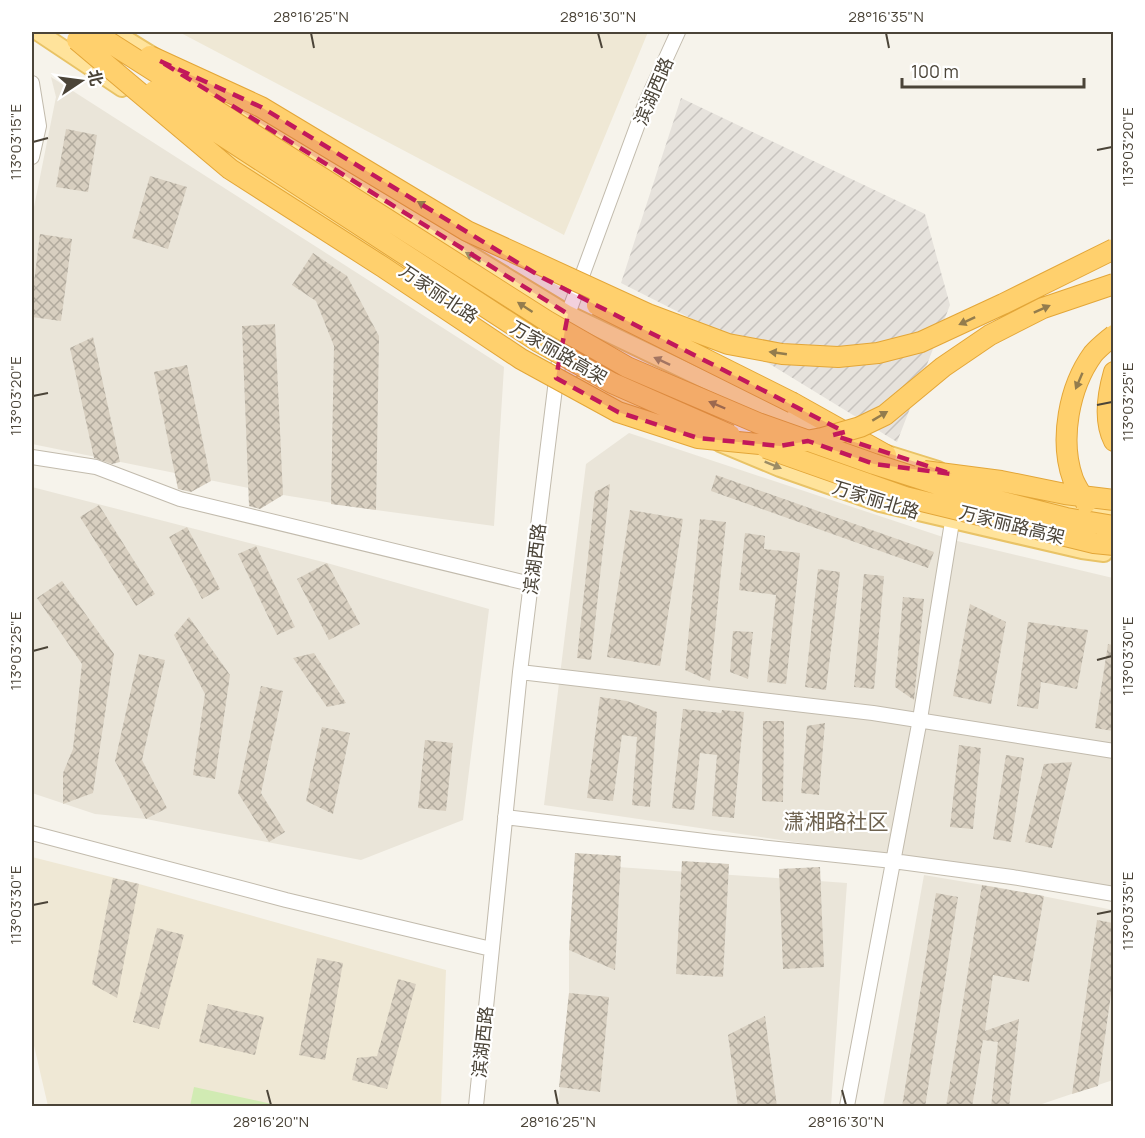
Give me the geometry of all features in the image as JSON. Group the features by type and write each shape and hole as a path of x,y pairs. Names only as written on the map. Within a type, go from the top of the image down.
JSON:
{"highway":[{"path":"83,34 261,107 543,278 793,403 880,459 1065,494 1113,500"},
{"path":"83,34 230,169 521,359 618,412 698,438 780,446 822,438 860,427 885,415 943,367 990,335 1043,308 1113,284"},
{"name":"万家丽路高架","path":"83,34 547,321 627,367 758,423 880,459 952,489 1066,518 1113,526"},
{"name":"万家丽路高架","path":"83,34 539,342 612,382 718,430 905,497 1094,543 1113,545"},
{"path":"467,231 648,314 728,344 782,354 838,357 878,353 921,342 1113,249"},
{"path":"1113,335 1094,353 1077,383 1068,424 1068,459 1073,480 1088,506 1113,536"},
{"path":"1113,372 1107,395 1109,432 1113,441"}],"main road":[{"name":"万家丽北路","path":"38,32 374,249 557,372 645,412 780,468 880,503 1082,550 1113,554"},
{"path":"114,32 568,314 770,411 880,459 1113,515"}],"street":[{"name":"滨湖西路","path":"476,1107 520,672 557,372 568,314 646,102 678,32"},
{"path":"32,83 39,126 32,157"},
{"path":"32,457 96,467 180,498 531,584"},
{"path":"847,1107 920,719 952,522"},
{"path":"520,672 920,719 1113,751"},
{"path":"505,817 893,861 1012,877 1113,894"},
{"path":"32,834 286,900 491,949"}],"highlighted area":[{"path":"160,61 261,107 543,278 845,432 833,435 952,474 874,464 808,441 780,446 698,438 618,412 556,378 568,314"}],"shaded area":[{"path":"179,32 648,32 564,235"},
{"path":"51,77 504,367 494,526 283,495 32,444 32,217 56,97"},
{"path":"681,98 925,214 950,305 897,442 716,331 621,283"},
{"path":"629,433 949,539 1113,578 1113,889 544,805 586,464"},
{"path":"32,487 327,563 489,609 463,820 361,860 146,819 95,814 32,793"},
{"path":"32,857 139,884 446,970 441,1106 48,1106 32,1037"},
{"path":"575,864 847,883 831,1106 558,1106 569,993 569,950"},
{"path":"924,875 1113,910 1113,1080 1036,1106 883,1106"}],"green space":[{"path":"194,1087 281,1106 190,1106"}],"building":[{"path":"66,129 97,135 88,192 56,187"},
{"path":"150,176 187,187 168,249 132,238"},
{"path":"40,234 72,239 61,321 32,317 32,298"},
{"path":"313,253 347,276 379,336 376,510 331,504 334,346 316,301 292,285"},
{"path":"275,324 283,495 260,509 249,506 242,326"},
{"path":"93,337 120,462 112,464 94,458 70,348"},
{"path":"187,365 211,481 191,492 178,489 154,372"},
{"path":"716,475 934,552 928,568 711,491"},
{"path":"610,484 591,660 577,658 595,492"},
{"path":"99,505 155,594 136,606 80,517"},
{"path":"630,510 683,519 660,666 607,657"},
{"path":"700,519 726,522 710,681 685,670"},
{"path":"187,527 220,589 202,599 169,537"},
{"path":"745,533 765,536 764,549 800,553 786,684 767,682 776,595 739,590"},
{"path":"256,546 295,627 277,635 238,554"},
{"path":"327,563 360,624 329,640 297,579"},
{"path":"818,569 840,572 826,690 805,687"},
{"path":"864,574 884,576 874,689 854,687"},
{"path":"62,581 114,654 93,793 63,804 63,773 73,749 82,664 37,598"},
{"path":"903,597 924,599 914,700 895,687"},
{"path":"970,604 1006,622 991,704 953,696"},
{"path":"189,617 230,675 215,779 193,775 205,694 174,635"},
{"path":"1028,622 1088,630 1077,689 1041,682 1038,709 1017,706"},
{"path":"733,631 753,632 748,679 730,672"},
{"path":"1108,644 1113,645 1113,731 1095,728"},
{"path":"314,653 346,703 327,707 293,658"},
{"path":"139,654 165,660 142,760 167,808 146,819 115,761"},
{"path":"261,686 283,691 261,793 285,832 269,842 238,793"},
{"path":"600,697 627,701 657,712 650,807 632,805 637,737 622,735 613,801 587,798"},
{"path":"683,709 721,713 722,710 744,712 734,818 712,816 717,755 700,753 694,810 672,808"},
{"path":"763,721 784,721 783,802 762,801"},
{"path":"825,723 819,795 801,793 807,726"},
{"path":"322,727 350,733 333,814 306,801"},
{"path":"425,740 453,743 446,811 418,808"},
{"path":"959,745 981,748 973,829 950,827"},
{"path":"1006,755 1024,758 1011,842 993,839"},
{"path":"1072,762 1052,848 1025,842 1044,764"},
{"path":"575,853 621,856 615,970 569,950"},
{"path":"682,861 729,864 723,977 676,974"},
{"path":"820,867 824,967 783,969 779,869"},
{"path":"113,878 139,884 117,998 92,984"},
{"path":"982,885 1044,896 1029,982 993,975 985,1031 1019,1019 1009,1107 991,1107 998,1042 983,1040 972,1107 946,1107"},
{"path":"936,893 958,897 925,1107 902,1107"},
{"path":"1097,920 1113,923 1113,980 1098,1086 1072,1094"},
{"path":"157,928 184,935 159,1029 133,1022"},
{"path":"317,958 343,963 325,1060 299,1055"},
{"path":"398,979 416,984 387,1089 352,1080 357,1058 377,1056"},
{"path":"569,993 609,997 600,1092 559,1087"},
{"path":"208,1004 264,1017 255,1055 199,1042"},
{"path":"765,1016 777,1107 738,1107 728,1035"}],"district":[{"name":"潇湘路社区","path":"836,821"}]}
